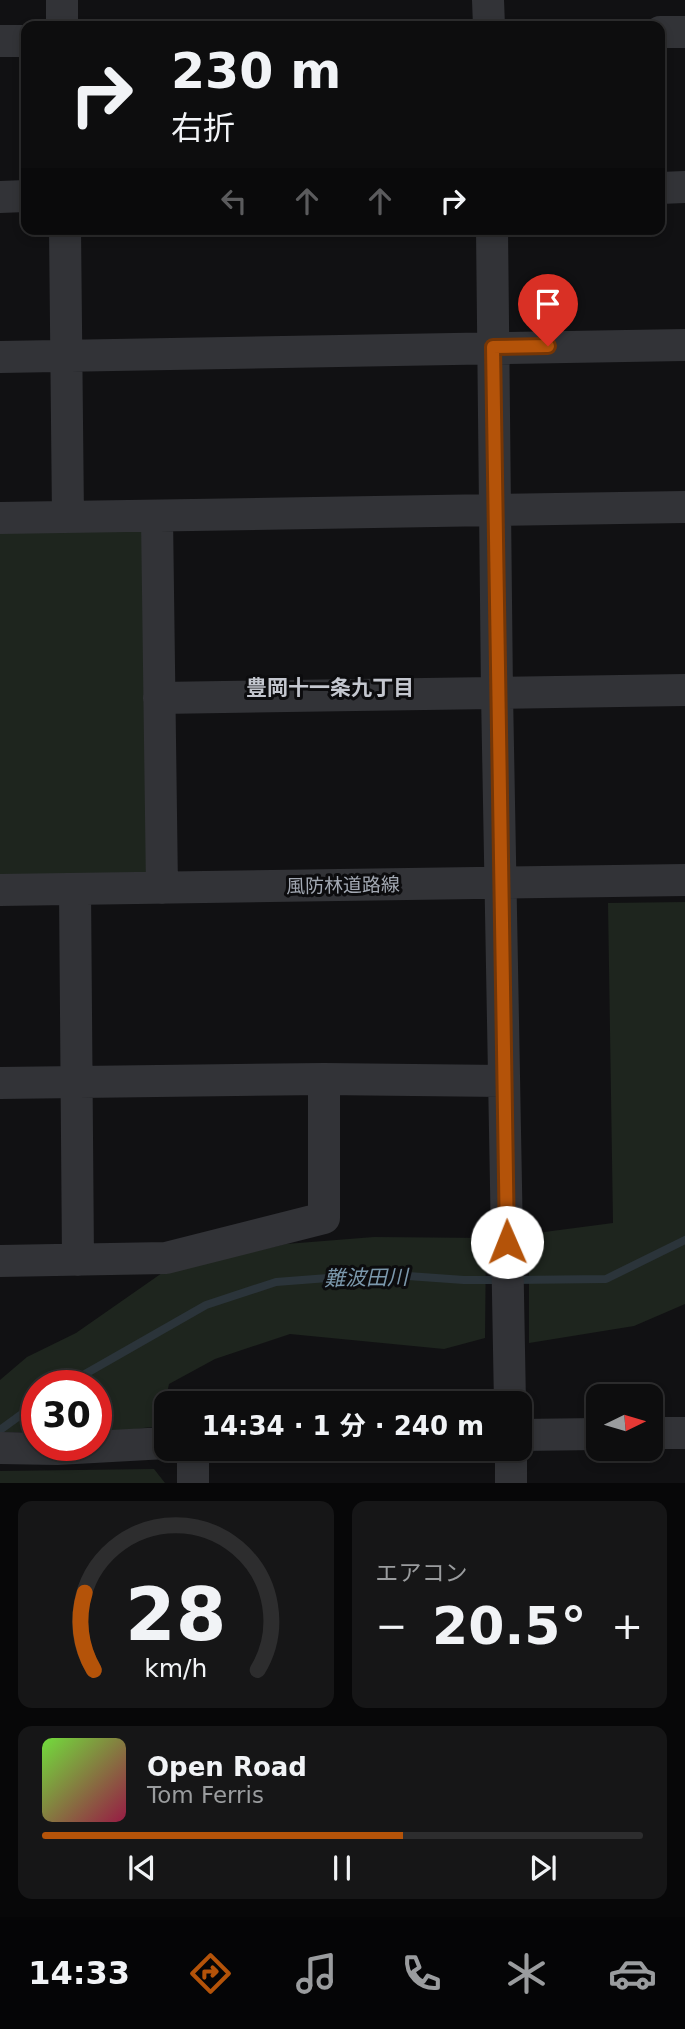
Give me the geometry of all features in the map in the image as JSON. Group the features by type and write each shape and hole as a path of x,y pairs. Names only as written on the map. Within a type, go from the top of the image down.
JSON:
{"street":[{"path":"62,0 62,21"},
{"path":"488,0 489,21"},
{"path":"665,32 685,32"},
{"path":"0,41 21,41"},
{"path":"665,188 685,187"},
{"path":"0,197 21,196"},
{"path":"65,235 68,517"},
{"path":"492,235 510,1391"},
{"path":"0,357 685,345"},
{"path":"0,518 685,506"},
{"path":"157,517 162,888"},
{"path":"159,698 685,691"},
{"name":"風防林道路線","path":"0,890 685,880"},
{"path":"75,889 78,1260"},
{"path":"0,1083 324,1079 503,1081"},
{"path":"0,1261 166,1258 324,1219 324,1079"},
{"path":"663,1433 685,1433"},
{"path":"532,1435 586,1434"},
{"path":"0,1448 57,1449 154,1444"},
{"path":"193,1461 193,1483"},
{"path":"510,1461 511,1483"}],"shaded area":[{"path":"157,517 162,888 0,890 0,518"},
{"path":"685,902 685,1304 634,1326 529,1343 529,1234 613,1223 608,903"},
{"path":"374,1237 486,1238 485,1338 444,1349 290,1334 215,1359 169,1384 168,1391 154,1391 154,1427 119,1431 112,1431 112,1370 21,1370 21,1432 0,1432 0,1380 27,1357 76,1333 162,1273 286,1244"},
{"path":"154,1469 165,1483 0,1483 0,1471"}],"waterway":[{"name":"難波田川","path":"513,1280 606,1279 685,1240"},
{"name":"難波田川","path":"92,1370 206,1305 276,1282 380,1274 501,1280"},
{"name":"難波田川","path":"0,1430 21,1415"}],"district":[{"name":"豊岡十一条九丁目","path":"330,688"}],"route":[{"path":"507,1242 493,347 548,346"}]}
